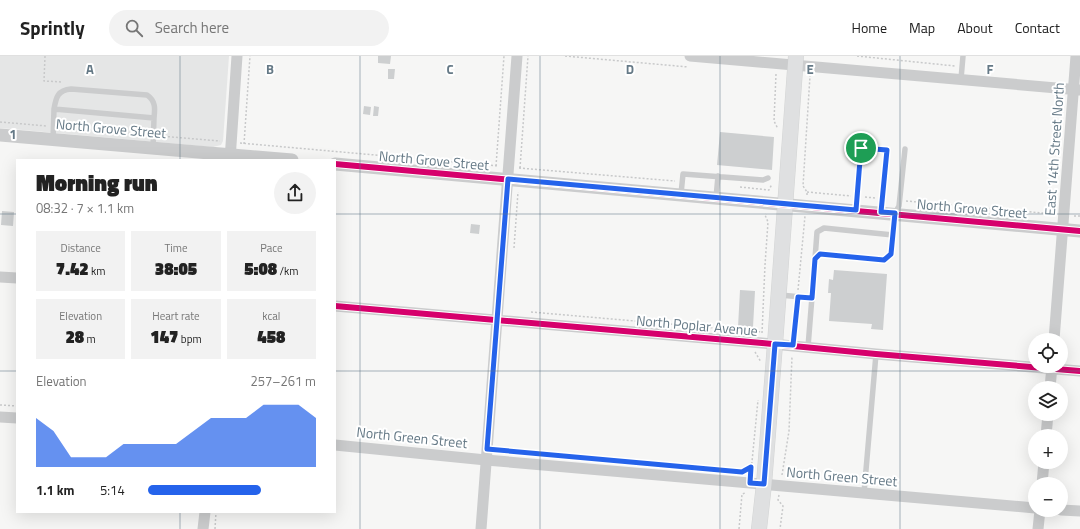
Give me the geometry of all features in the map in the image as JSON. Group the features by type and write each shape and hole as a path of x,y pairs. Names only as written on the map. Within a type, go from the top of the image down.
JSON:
{"main road":[{"path":"759,529 757,483 766,339 779,295 786,204 801,63"}],"street":[{"path":"236,151 237,56"},
{"path":"481,529 497,320 514,174 517,56"},
{"name":"East 14th Street North","path":"1055,333 1064,215 1077,90 1076,56"},
{"path":"690,61 801,63 1077,90"},
{"name":"North Grove Street","path":"0,135 53,133 236,151 286,159"},
{"name":"North Grove Street","path":"336,164 514,174 681,188 716,198 1080,230"},
{"path":"0,277 16,278"},
{"name":"North Poplar Avenue","path":"336,306 497,320 766,339 808,347 1028,366"},
{"name":"North Poplar Avenue","path":"1068,370 1080,371"},
{"path":"0,417 16,418"},
{"name":"North Green Street","path":"336,445 487,454 757,483 1028,507"},
{"path":"1068,510 1080,511"},
{"path":"204,529 205,513"},
{"path":"1038,529 1039,517"}],"lane":[{"path":"961,79 963,56"},
{"path":"53,133 56,96 61,91 65,89 72,89 124,93 146,95 153,102 155,107 153,142"},
{"path":"54,109 154,118"},
{"path":"856,210 861,148 887,150 881,212"},
{"path":"815,259 820,254 884,260 891,254 895,213 899,206 900,200 905,149"},
{"path":"681,188 683,174 763,180 768,178"},
{"path":"716,198 718,176"},
{"path":"808,347 818,232 824,228 893,235"},
{"path":"779,295 812,298"},
{"path":"864,493 876,354"}],"path":[{"path":"236,151 250,56"},
{"path":"496,166 504,56"},
{"path":"514,248 514,174 528,56"},
{"path":"566,56 690,61"},
{"path":"858,56 962,67"},
{"path":"776,63 774,121 778,128 778,135"},
{"path":"780,529 783,506 778,500 788,432 793,345 807,192 803,186 801,63"},
{"path":"0,122 53,133 236,151 496,166 514,174 681,188"},
{"path":"738,186 770,190 774,179"},
{"path":"807,192 883,199"},
{"path":"900,200 1080,216"},
{"path":"761,362 766,339 765,265 768,222 765,215 768,213"},
{"path":"529,312 766,339"},
{"path":"739,529 742,494 749,492 757,483 751,467 758,397"},
{"path":"0,404 16,406"},
{"path":"487,454 549,454"},
{"path":"742,472 751,467"},
{"path":"215,529 216,513"}],"shaded area":[{"path":"0,56 229,56 223,141 221,145 213,147 0,128"}],"building":[{"path":"378,56 391,56 390,64 378,63"},
{"path":"388,69 395,69 394,79 388,79"},
{"path":"364,106 371,107 370,115 363,114"},
{"path":"374,106 379,107 378,116 373,116"},
{"path":"720,132 774,137 772,170 717,165"},
{"path":"2,211 14,212 13,226 1,225"},
{"path":"471,224 480,225 479,234 470,233"},
{"path":"834,270 887,274 883,330 871,329 872,324 829,321 831,293 828,293 829,279 833,280"},
{"path":"740,290 755,291 753,327 738,327"}],"cycle path":[{"path":"336,164 1080,231"},
{"path":"336,306 1080,371"}],"route":[{"path":"861,148 887,150 881,212 895,213 891,254 884,260 820,254 815,259 812,298 798,297 793,345 775,344 764,484 750,483 751,467 742,472 487,449 508,179 856,210 861,148"}]}
